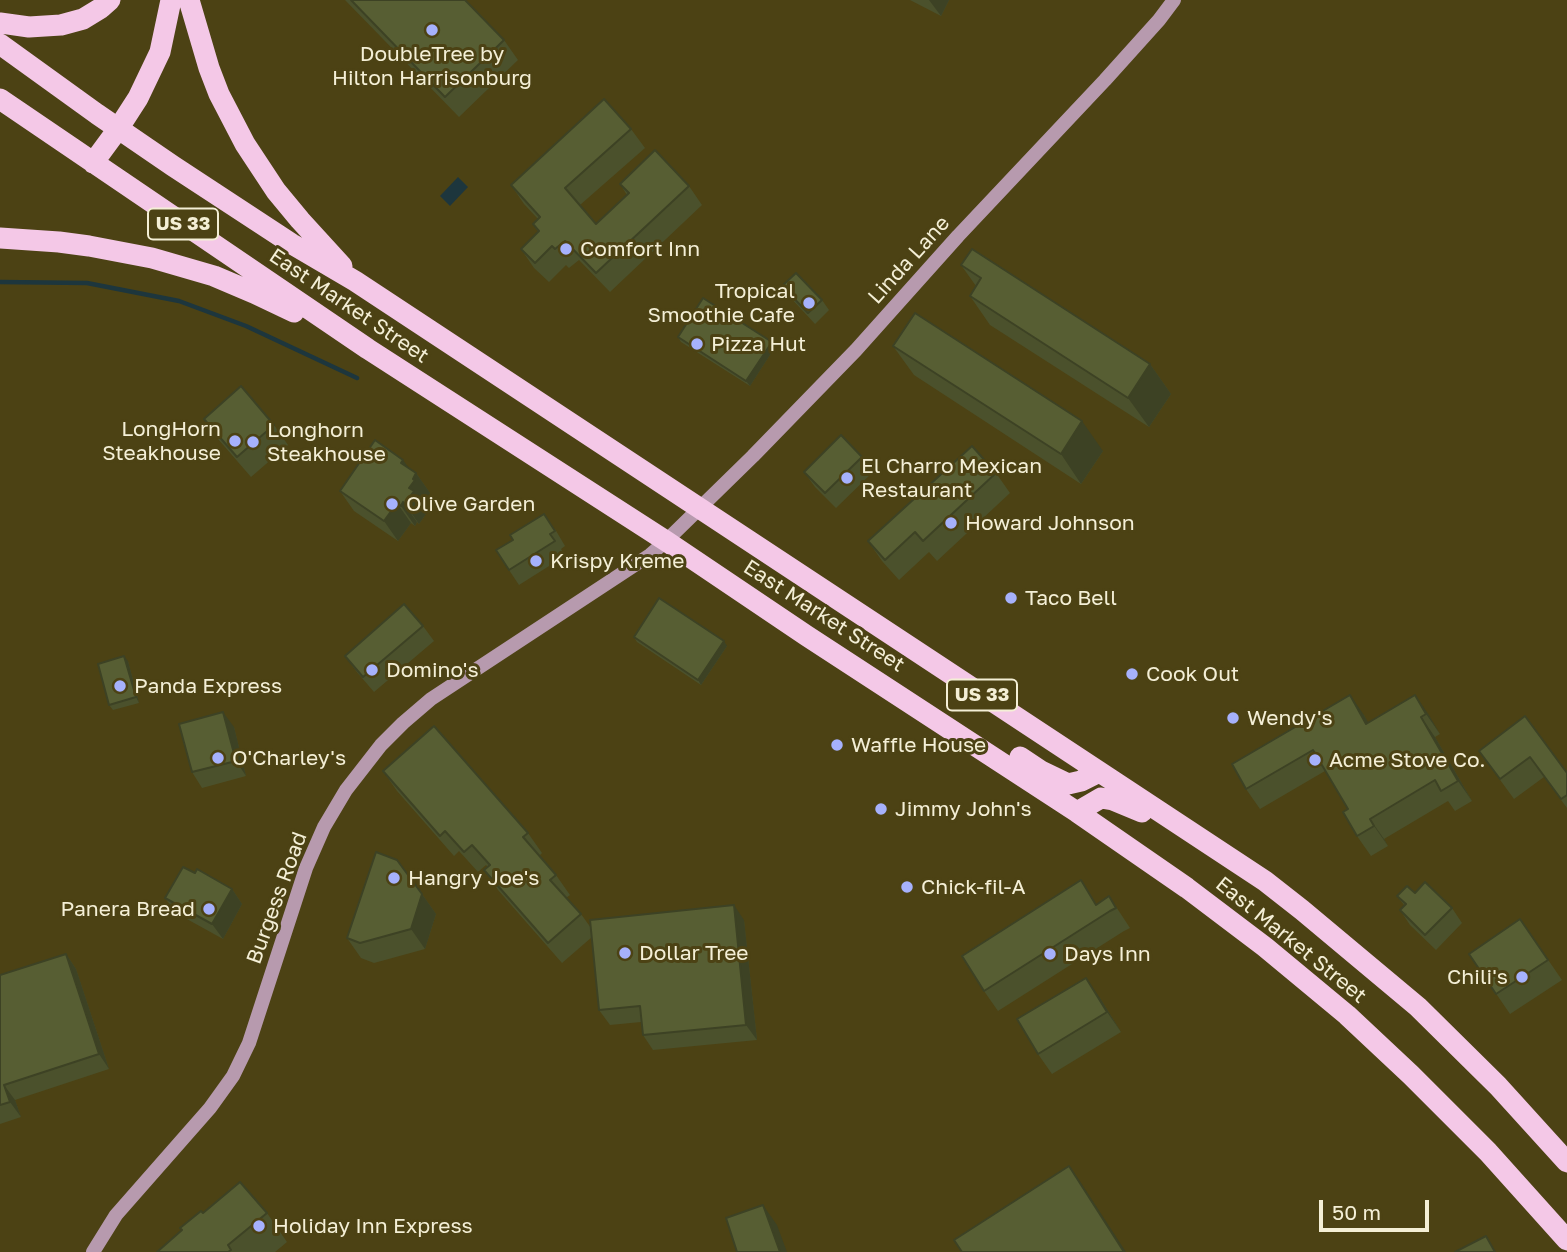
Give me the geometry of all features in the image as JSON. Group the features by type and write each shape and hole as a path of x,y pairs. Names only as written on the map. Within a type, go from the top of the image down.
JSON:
{"highway":[{"path":"0,23 29,27 61,25 83,19 110,0"},
{"path":"93,163 138,98 160,52 171,0"},
{"path":"189,0 209,68 245,144 276,191 355,281"},
{"name":"East Market Street","path":"0,44 118,129 281,237 355,281 1265,881 1418,1007 1498,1086 1567,1162"},
{"name":"East Market Street","path":"0,99 368,349 666,541 1077,812 1187,888 1265,947 1347,1015 1488,1152 1567,1240"},
{"path":"0,238 89,246 152,258 194,270 254,293 368,349"},
{"path":"987,753 1014,753 1041,771 1068,784 1082,781 1099,772"},
{"path":"1077,812 1101,798 1113,800 1196,836"}],"street":[{"name":"Linda Lane","path":"666,541 856,350 958,236 1105,80 1174,0"},
{"name":"Burgess Road","path":"93,1252 116,1215 210,1108 233,1076 251,1037 306,868 332,814 363,767 403,723 431,699 650,555 666,541"}],"water":[{"path":"458,177 468,187 450,206 440,196"}],"building":[{"name":"DoubleTree by Hilton Harrisonburg","path":"351,0 465,0 504,40 445,97"},
{"path":"604,99 631,129 565,188 596,224 629,193 620,184 655,150 689,186 596,273 565,241 555,249 552,246 535,263 521,249 539,231 533,224 540,217 511,185"},
{"path":"972,249 1150,364 1128,398 970,296 981,278 961,265"},
{"path":"796,273 822,300 808,313 782,286"},
{"path":"703,298 772,342 746,381 678,337"},
{"path":"915,313 1082,421 1061,454 893,346"},
{"path":"241,386 274,425 237,457 204,419"},
{"path":"841,435 862,457 825,493 804,472"},
{"path":"375,440 416,473 409,488 414,491 405,504 403,502 401,506 397,503 384,521 340,491"},
{"path":"972,446 996,473 923,541 915,532 885,560 868,541"},
{"path":"544,514 555,531 550,534 555,541 509,570 496,550 513,540 510,535"},
{"path":"659,598 724,641 698,680 634,637"},
{"path":"404,604 423,626 363,677 345,656"},
{"name":"Panda Express","path":"124,656 136,697 109,705 98,664"},
{"path":"1350,695 1366,724 1415,695 1426,714 1421,717 1458,781 1441,791 1435,780 1370,819 1374,826 1357,836 1343,812 1348,809 1313,750 1246,789 1232,764"},
{"path":"223,712 236,761 192,772 179,724"},
{"path":"1525,716 1567,773 1567,795 1561,799 1530,757 1500,779 1479,751"},
{"path":"434,726 528,833 523,837 556,875 550,880 581,914 548,943 484,870 490,865 472,845 464,852 445,831 440,836 383,771"},
{"path":"376,852 397,860 422,894 411,929 360,943 347,938"},
{"path":"183,867 195,873 197,869 232,889 212,924 165,898"},
{"path":"1081,880 1096,905 1109,896 1116,908 984,991 962,956"},
{"path":"1425,882 1452,908 1425,935 1400,910 1406,904 1397,896 1407,886 1415,893"},
{"path":"734,905 746,1025 643,1035 640,1006 599,1010 590,920"},
{"path":"1520,919 1548,960 1496,994 1469,954"},
{"path":"66,954 99,1054 4,1085 10,1102 0,1105 0,975"},
{"path":"1086,978 1107,1012 1038,1054 1017,1019"},
{"path":"1069,1166 1124,1252 962,1252 954,1240"},
{"path":"240,1182 267,1213 228,1245 231,1250 157,1252 182,1230 180,1228"},
{"path":"763,1205 780,1252 737,1252 726,1218"},
{"path":"1486,1236 1495,1252 1455,1252"}],"waterway":[{"path":"0,282 87,283 179,301 246,326 357,378"}],"place":[{"name":"DoubleTree by Hilton Harrisonburg","path":"432,30"},
{"name":"Comfort Inn","path":"566,249"},
{"name":"Tropical Smoothie Cafe","path":"809,303"},
{"name":"Pizza Hut","path":"697,344"},
{"name":"LongHorn Steakhouse","path":"235,441"},
{"name":"Longhorn Steakhouse","path":"253,442"},
{"name":"El Charro Mexican Restaurant","path":"847,478"},
{"name":"Olive Garden","path":"392,504"},
{"name":"Howard Johnson","path":"951,523"},
{"name":"Krispy Kreme","path":"536,561"},
{"name":"Taco Bell","path":"1011,598"},
{"name":"Domino's","path":"372,670"},
{"name":"Cook Out","path":"1132,674"},
{"name":"Panda Express","path":"120,686"},
{"name":"Wendy's","path":"1233,718"},
{"name":"Waffle House","path":"837,745"},
{"name":"O'Charley's","path":"218,758"},
{"name":"Acme Stove Co.","path":"1315,760"},
{"name":"Jimmy John's","path":"881,809"},
{"name":"Hangry Joe's","path":"394,878"},
{"name":"Chick-fil-A","path":"907,887"},
{"name":"Panera Bread","path":"209,909"},
{"name":"Dollar Tree","path":"625,953"},
{"name":"Days Inn","path":"1050,954"},
{"name":"Chili's","path":"1522,977"},
{"name":"Holiday Inn Express","path":"259,1226"}]}
